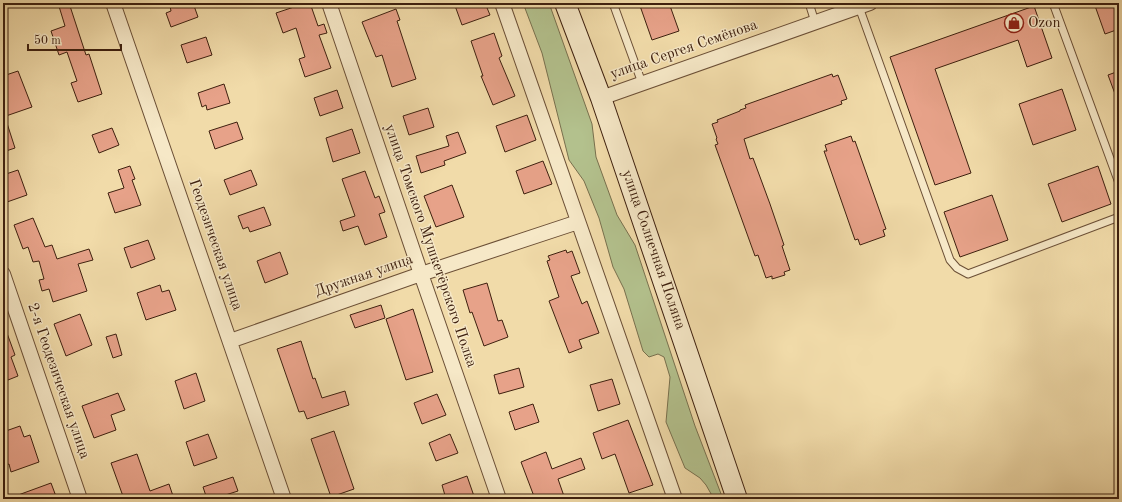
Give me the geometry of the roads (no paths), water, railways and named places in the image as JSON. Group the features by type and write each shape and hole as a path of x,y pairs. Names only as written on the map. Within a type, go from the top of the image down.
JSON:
{"street":[{"name":"Геодезическая улица","path":"113,3 284,499"},
{"name":"улица Томского Мушкетёрского Полка","path":"329,3 499,499"},
{"path":"502,3 675,499"},
{"name":"улица Солнечная Поляна","path":"566,3 601,98 737,499"},
{"name":"улица Сергея Семёнова","path":"601,98 864,5"},
{"name":"Дружная улица","path":"230,341 421,274 578,222"},
{"name":"2-я Геодезическая улица","path":"3,274 80,499"}],"lane":[{"path":"612,3 642,83"},
{"path":"809,3 815,22"},
{"path":"1054,3 1119,183"},
{"path":"864,5 950,260 957,268 968,274 1119,217"}],"place":[{"name":"Ozon","path":"1014,23"}]}
